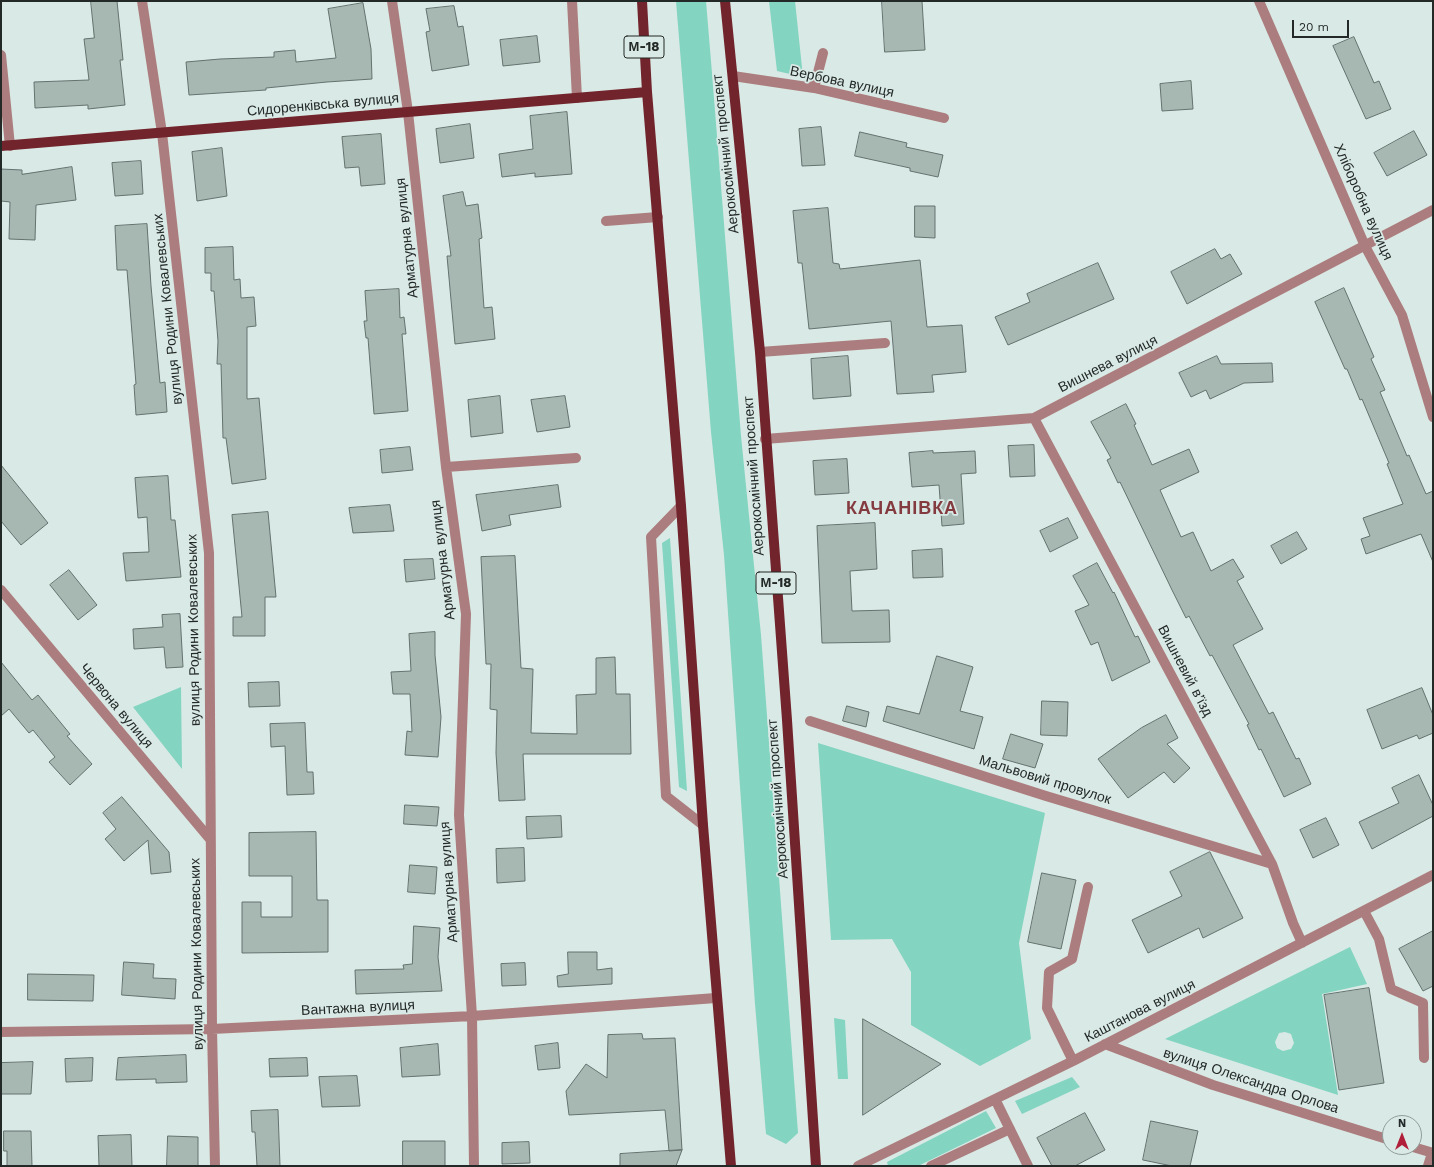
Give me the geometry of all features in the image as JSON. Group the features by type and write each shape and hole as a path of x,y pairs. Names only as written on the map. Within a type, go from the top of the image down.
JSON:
{"main road":[{"name":"М-18","path":"642,1 647,92 681,506 703,825 730,1166"},
{"name":"Аерокосмічний проспект","path":"725,1 760,352 787,720 816,1166"},
{"name":"Сидоренківська вулиця","path":"6,146 647,92"}],"street":[{"name":"вулиця Родини Ковалевських","path":"142,1 162,133 209,553 210,839 215,1166"},
{"name":"Арматурна вулиця","path":"392,1 408,112 446,467 466,614 459,815 472,1016 474,1166"},
{"path":"572,1 577,98"},
{"name":"Хліборобна вулиця","path":"1260,1 1365,246 1402,315 1433,417"},
{"path":"814,88 823,54"},
{"path":"1,55 6,146"},
{"name":"Вербова вулиця","path":"732,76 814,88 944,118"},
{"name":"Вишнева вулиця","path":"766,439 1034,418 1433,210"},
{"path":"606,221 658,217"},
{"path":"760,352 885,343"},
{"name":"Вишневий в’їзд","path":"1034,418 1272,864 1293,923 1302,943"},
{"path":"446,467 576,458"},
{"path":"681,506 651,537 666,796 703,825"},
{"name":"Червона вулиця","path":"1,590 210,839"},
{"name":"Мальвовий провулок","path":"810,721 1046,796 1272,864"},
{"name":"Каштанова вулиця","path":"858,1166 1073,1061 1433,875"},
{"path":"1073,1061 1047,1008 1049,972 1072,959 1088,887"},
{"path":"1364,911 1379,939 1391,989 1423,1003 1424,1058"},
{"name":"Вантажна вулиця","path":"1,1032 212,1028 472,1016 716,998"},
{"name":"вулиця Олександра Орлова","path":"1105,1044 1213,1085 1382,1138"},
{"path":"995,1099 1028,1166"},
{"path":"931,1166 1010,1129"},
{"path":"1422,1150 1432,1153 1428,1166"}],"green space":[{"path":"676,1 706,1 741,436 761,635 798,1133 786,1144 766,1134 755,1004 724,555 711,432"},
{"path":"769,1 795,1 803,77 777,71"},
{"path":"670,538 687,791 679,787 662,543"},
{"path":"181,687 182,769 133,707"},
{"path":"818,743 1045,813 1019,943 1031,1039 980,1066 911,1025 911,972 892,939 831,940"},
{"path":"1350,947 1367,984 1322,994 1338,1095 1165,1039","holes":["1285,1032 1291,1034 1294,1043 1291,1049 1283,1051 1277,1048 1275,1042 1279,1033"]},
{"path":"834,1018 845,1020 848,1079 838,1079"},
{"path":"1072,1077 1080,1087 1022,1114 1015,1101"},
{"path":"986,1111 996,1128 918,1166 888,1166 887,1162"}],"building":[{"path":"91,1 117,1 123,60 120,60 125,105 88,109 88,105 35,108 34,82 89,80 84,39 94,38"},
{"path":"882,1 922,1 925,50 885,52"},
{"path":"363,3 371,49 372,79 266,88 266,90 189,95 186,62 274,57 274,52 295,50 296,62 336,58 328,9"},
{"path":"454,6 458,27 463,26 469,65 432,71 426,32 430,31 426,9"},
{"path":"537,36 540,62 503,66 500,40"},
{"path":"1354,37 1374,83 1379,81 1391,109 1366,119 1333,46"},
{"path":"1191,81 1193,109 1162,111 1160,84"},
{"path":"567,112 572,174 535,177 535,173 502,177 499,154 533,149 530,116"},
{"path":"470,124 474,158 440,163 436,129"},
{"path":"821,127 825,165 802,166 799,129"},
{"path":"1414,131 1427,155 1387,176 1374,153"},
{"path":"860,132 907,143 906,147 943,155 938,177 910,171 910,168 855,156"},
{"path":"381,134 385,184 361,186 359,167 345,168 342,137"},
{"path":"222,148 227,196 197,201 192,152"},
{"path":"141,161 143,194 115,196 112,163"},
{"path":"72,167 76,200 36,205 35,240 9,239 10,202 1,201 1,169 22,170 22,174"},
{"path":"463,192 466,206 478,204 482,238 479,239 484,308 492,307 495,339 455,344 447,256 451,256 443,196"},
{"path":"915,206 935,206 935,238 915,237"},
{"path":"828,208 833,263 839,264 840,269 920,260 927,327 962,325 966,372 932,375 934,392 897,394 891,321 809,329 802,263 798,263 793,211"},
{"path":"147,224 160,383 165,382 167,412 136,415 134,385 136,384 127,270 117,270 115,226"},
{"path":"233,247 234,280 240,279 241,298 254,297 256,326 247,327 247,399 259,398 266,479 232,484 226,438 223,438 221,364 217,364 218,341 214,291 211,291 211,273 205,273 205,248"},
{"path":"1215,249 1221,259 1230,254 1242,274 1187,304 1171,272"},
{"path":"1098,263 1114,299 1008,345 995,317 1030,302 1027,294"},
{"path":"1344,288 1374,357 1371,359 1385,390 1380,392 1407,456 1409,455 1426,494 1433,491 1433,562 1421,534 1366,554 1361,539 1370,536 1363,518 1403,504 1387,464 1389,463 1362,399 1360,400 1315,302"},
{"path":"399,289 400,318 404,317 406,334 402,334 408,411 374,414 368,338 366,338 364,321 367,321 365,291"},
{"path":"848,356 851,396 813,399 811,359"},
{"path":"1217,356 1221,364 1272,363 1273,382 1244,383 1210,399 1206,390 1191,397 1179,373"},
{"path":"500,396 503,433 471,437 468,400"},
{"path":"565,396 570,427 537,432 531,400"},
{"path":"1126,404 1136,424 1134,425 1152,465 1189,449 1199,472 1160,490 1181,537 1193,532 1211,571 1233,559 1244,577 1237,581 1263,629 1233,645 1269,714 1273,712 1296,759 1299,758 1311,784 1284,797 1261,749 1259,750 1247,725 1249,724 1212,655 1210,656 1189,616 1186,618 1120,482 1118,483 1107,460 1111,458 1091,422"},
{"path":"1034,445 1035,476 1010,477 1008,446"},
{"path":"410,447 413,470 382,473 380,450"},
{"path":"933,451 933,453 975,451 976,473 961,474 964,524 942,526 939,485 912,487 909,453"},
{"path":"847,459 849,493 815,495 813,461"},
{"path":"1,465 48,523 21,545 1,521"},
{"path":"168,476 171,520 175,520 181,577 126,581 123,553 149,552 147,517 138,518 135,478"},
{"path":"558,485 561,507 509,515 511,525 482,531 476,495"},
{"path":"390,505 394,531 353,533 349,508"},
{"path":"268,512 276,597 265,597 265,636 233,636 233,617 242,617 232,515"},
{"path":"1068,518 1078,538 1050,552 1040,531"},
{"path":"875,523 877,569 850,571 852,611 889,610 890,642 822,643 817,526"},
{"path":"1297,532 1307,549 1281,564 1271,546"},
{"path":"942,549 943,577 913,578 912,551"},
{"path":"515,556 521,668 533,669 531,733 577,734 576,695 596,694 596,658 615,657 616,694 630,694 631,754 523,754 525,800 499,801 496,753 497,710 490,709 491,664 486,664 481,557"},
{"path":"433,559 435,579 406,582 404,560"},
{"path":"1097,563 1113,593 1114,592 1135,637 1138,636 1150,662 1112,681 1098,642 1091,645 1075,611 1089,605 1073,576"},
{"path":"69,570 97,605 78,620 50,585"},
{"path":"180,614 183,667 166,668 164,647 134,649 133,629 163,627 162,615"},
{"path":"435,632 435,655 441,717 438,757 405,755 407,731 412,732 410,694 393,694 391,672 411,671 409,634"},
{"path":"937,656 973,667 960,711 983,717 974,749 883,721 887,706 919,714"},
{"path":"1,662 32,700 38,695 70,734 67,736 92,764 70,785 49,762 55,757 33,730 29,733 9,709 1,716"},
{"path":"279,682 280,706 249,707 248,683"},
{"path":"1422,688 1433,715 1433,733 1419,739 1417,735 1382,749 1367,710"},
{"path":"1042,701 1068,702 1067,736 1041,735"},
{"path":"847,706 869,712 866,727 843,721"},
{"path":"1166,715 1178,738 1167,744 1190,768 1174,783 1164,772 1128,798 1098,759 1141,728"},
{"path":"305,723 307,772 313,772 314,794 287,795 285,746 271,747 270,724"},
{"path":"1011,734 1043,744 1035,768 1003,759"},
{"path":"1419,775 1433,805 1433,816 1372,849 1359,822 1399,803 1392,788"},
{"path":"122,797 169,852 171,872 151,874 148,840 124,861 105,839 116,829 103,813"},
{"path":"405,805 439,807 437,826 404,824"},
{"path":"561,816 562,837 527,839 526,817"},
{"path":"1326,818 1339,845 1313,858 1300,830"},
{"path":"316,832 317,900 328,900 328,952 242,953 242,902 261,902 261,917 292,917 292,876 249,876 249,833"},
{"path":"524,848 525,881 497,883 496,849"},
{"path":"1210,852 1243,918 1203,938 1199,928 1148,953 1132,920 1182,896 1170,872"},
{"path":"410,865 437,867 435,894 408,892"},
{"path":"1042,873 1076,880 1061,949 1028,942"},
{"path":"414,926 440,928 438,957 442,991 356,994 355,970 404,969 403,965 412,964"},
{"path":"1433,931 1433,986 1423,991 1399,949"},
{"path":"568,952 597,952 597,970 612,968 612,984 558,987 557,976 568,974"},
{"path":"124,962 154,964 153,978 176,979 175,999 122,995"},
{"path":"525,963 526,985 502,986 501,964"},
{"path":"28,974 94,975 93,1001 28,1000"},
{"path":"1369,988 1384,1083 1339,1090 1324,995"},
{"path":"863,1019 941,1064 863,1115"},
{"path":"642,1034 643,1039 675,1038 682,1150 669,1151 665,1110 569,1115 566,1091 586,1064 607,1078 608,1035"},
{"path":"558,1043 560,1068 538,1070 535,1046"},
{"path":"438,1044 440,1075 402,1077 400,1048"},
{"path":"186,1055 187,1082 156,1083 156,1079 116,1080 118,1058"},
{"path":"93,1058 92,1081 66,1082 65,1059"},
{"path":"307,1058 308,1076 270,1077 269,1059"},
{"path":"33,1062 31,1094 1,1094 1,1063"},
{"path":"357,1076 360,1106 322,1107 319,1077"},
{"path":"278,1110 280,1166 257,1166 255,1132 252,1132 251,1111"},
{"path":"1085,1113 1105,1150 1075,1166 1052,1166 1037,1138"},
{"path":"1151,1121 1198,1131 1190,1166 1172,1166 1143,1160"},
{"path":"4,1131 31,1131 32,1166 7,1166 7,1151 4,1151"},
{"path":"131,1135 132,1166 99,1166 98,1136"},
{"path":"168,1136 198,1137 198,1166 167,1166"},
{"path":"403,1141 445,1141 445,1166 403,1166"},
{"path":"529,1142 530,1163 502,1164 502,1143"},
{"path":"682,1150 676,1166 620,1166 620,1154"}],"district":[{"name":"КАЧАНІВКА","path":"902,509"}]}
